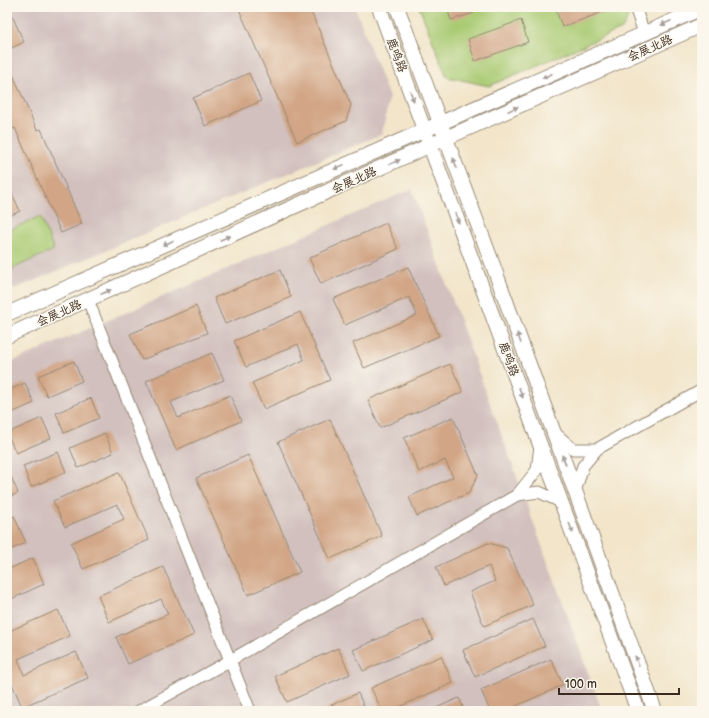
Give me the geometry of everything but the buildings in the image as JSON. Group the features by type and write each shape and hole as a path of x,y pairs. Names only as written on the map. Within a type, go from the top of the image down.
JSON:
{"main road":[{"name":"鹿鸣路","path":"379,7 638,711"},
{"name":"鹿鸣路","path":"397,7 655,711"},
{"name":"会展北路","path":"7,314 424,129 702,8"},
{"name":"会展北路","path":"7,336 446,138 702,26"}],"street":[{"path":"635,7 644,33"},
{"path":"88,300 229,661 250,711"},
{"path":"575,492 583,466 597,449 702,390"},
{"path":"553,432 573,449 597,449"},
{"path":"139,711 229,661 517,495 537,470 540,444"},
{"path":"517,495 539,492 561,502"}],"shaded area":[{"path":"7,7 355,7 389,98 382,134 7,292"},
{"path":"412,189 602,711 7,711 7,364"}],"green space":[{"path":"419,7 627,7 628,16 622,29 489,86 447,77"},
{"path":"40,216 54,250 7,271 7,231"}]}
